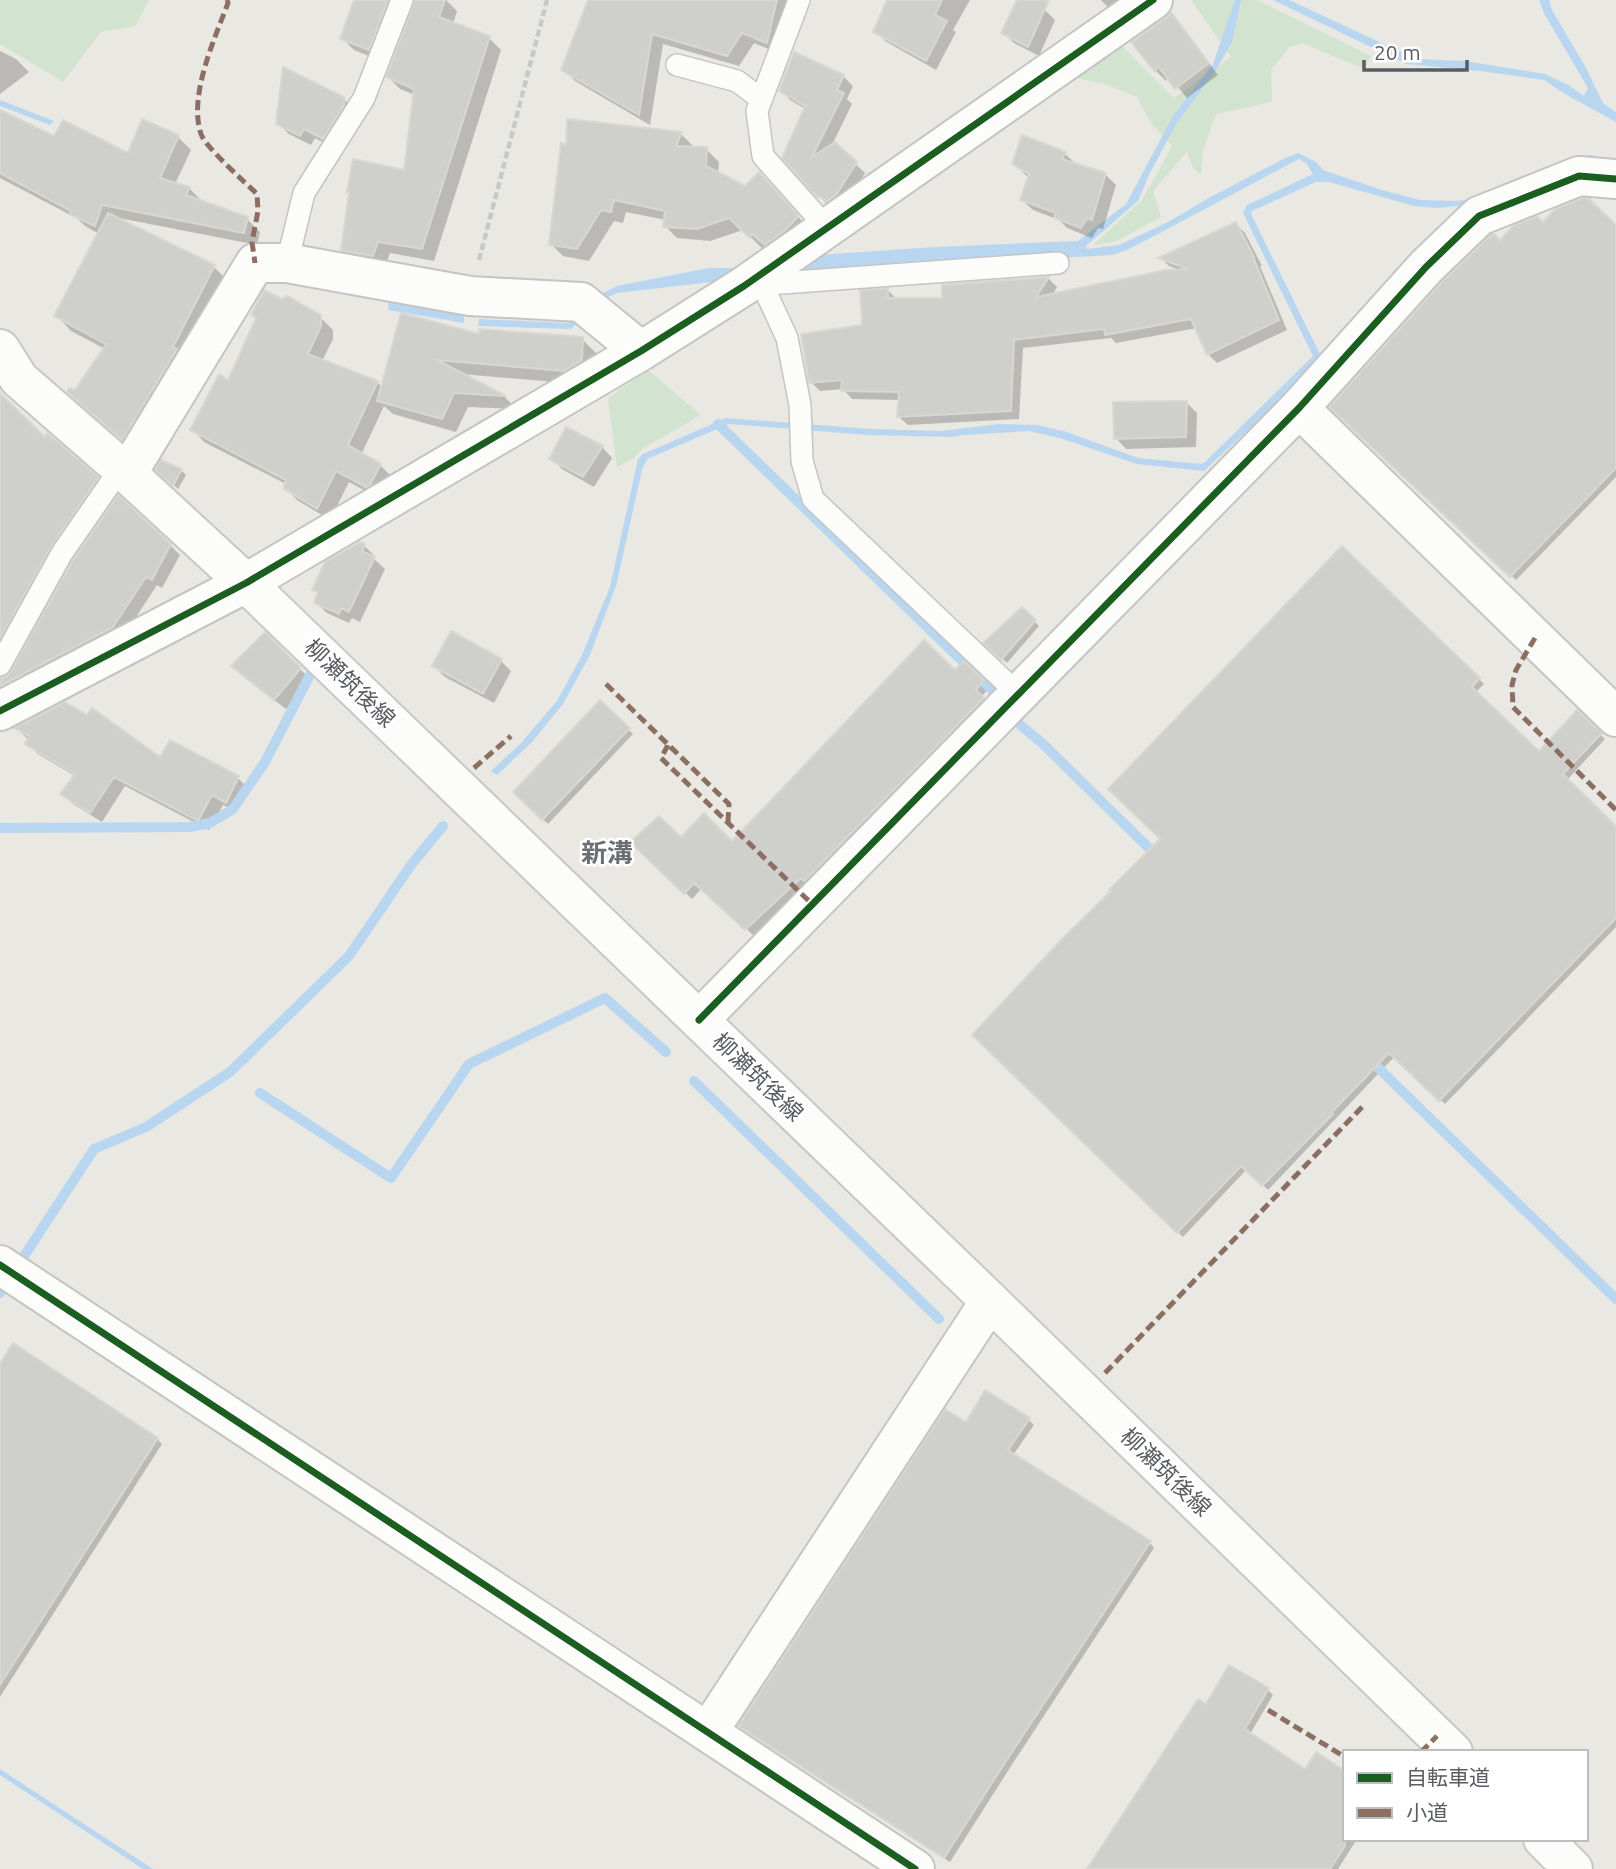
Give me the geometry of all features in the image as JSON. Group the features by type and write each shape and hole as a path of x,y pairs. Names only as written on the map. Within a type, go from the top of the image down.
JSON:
{"street":[{"path":"0,711 246,583 753,285 827,228 1153,0"},
{"path":"699,1020 1298,408 1426,267 1479,216 1579,176 1616,179"},
{"path":"124,471 255,263 287,263 470,296 581,302 641,351"},
{"name":"柳瀬筑後線","path":"6,369 124,471 246,583 1451,1750"},
{"path":"1298,408 1616,717"},
{"path":"0,1265 915,1869"},
{"path":"708,1732 990,1301"},
{"path":"1545,1841 1573,1869"}],"lane":[{"path":"287,263 304,193 364,98 402,0"},
{"path":"799,0 757,111 762,156 827,228"},
{"path":"677,65 737,81 761,99"},
{"path":"1018,694 813,499 802,461 800,405 787,338 753,285 1058,263"},
{"path":"0,664 62,553 124,471"}],"path":[{"path":"470,296 547,0"}],"green space":[{"path":"0,0 149,0 135,26 101,32 63,82 0,44"},
{"path":"1191,0 1257,0 1371,56 1364,69 1302,43 1290,47 1271,70 1272,102 1216,114 1203,150 1201,175 1193,168 1187,152 1153,191 1161,217 1117,241 1093,245 1142,200 1172,146 1151,123 1137,97 1105,84 1071,77 1120,44 1174,98 1231,57"},
{"path":"648,370 701,415 617,467 608,398"}],"water":[{"path":"1235,0 1241,0 1232,42 1216,70 1176,124 1138,201 1086,246 1087,249 1119,245 1298,153 1316,162 1323,170 1382,190 1420,200 1455,201 1475,199 1570,158 1590,155 1616,161 1480,204 1436,208 1414,206 1329,182 1316,182 1252,211 1251,214 1321,356 1319,363 1204,471 1137,464 1060,438 1029,431 953,437 868,435 729,424 647,459 642,470 616,586 590,655 563,704 532,742 497,775 491,771 521,743 557,701 582,655 610,587 638,459 643,454 726,418 871,429 941,431 1000,424 1037,425 1067,432 1138,458 1202,464 1205,462 1313,356 1243,213 1247,205 1313,174 1306,163 1299,159 1127,250 1112,255 800,272 616,293 597,304 571,329 478,326 479,319 568,323 603,293 617,286 709,268 738,268 802,256 1078,241 1126,204 1173,116 1213,64"},
{"path":"1273,0 1289,0 1416,59 1465,61 1545,74 1584,96 1588,88 1539,0 1549,0 1601,99 1616,112 1616,122 1544,80 1406,64"},
{"path":"0,100 54,121 50,125 0,106"},
{"path":"389,298 464,312 464,323 388,310"},
{"path":"118,486 126,490 85,550 16,681 10,685 5,683 74,550"},
{"path":"0,1769 153,1869 143,1869 0,1775"}],"building":[{"path":"354,0 388,0 369,50 340,39"},
{"path":"415,0 445,0 439,17 490,36 422,249 378,242 373,256 341,251 353,159 404,170 414,89 386,77"},
{"path":"588,0 777,0 767,43 742,33 727,56 652,34 639,115 561,70"},
{"path":"887,0 942,0 935,15 947,21 926,61 873,32"},
{"path":"1017,0 1049,0 1028,47 1001,33"},
{"path":"1171,12 1209,63 1175,89 1158,66 1155,72 1131,42"},
{"path":"794,52 844,75 837,90 844,93 812,157 835,142 857,162 836,195 827,201 817,197 782,158 805,106 779,91"},
{"path":"283,67 344,97 344,105 323,139 304,129 300,136 276,124"},
{"path":"0,110 54,136 63,120 128,153 142,119 179,135 160,178 190,187 186,195 248,217 244,233 102,205 95,226 69,214 71,211 0,173"},
{"path":"567,119 682,132 676,146 707,147 706,166 745,186 759,172 799,216 765,245 752,234 749,237 729,218 697,229 663,227 665,211 614,200 611,212 601,210 577,249 549,245 561,143 566,145"},
{"path":"1022,135 1066,152 1062,159 1106,173 1092,220 1087,218 1081,228 1054,218 1056,213 1020,200 1029,174 1012,164"},
{"path":"1582,198 1589,199 1616,225 1616,468 1510,577 1329,407 1442,282 1491,235 1494,234 1500,240 1514,225 1537,216 1543,222 1555,209"},
{"path":"108,213 215,265 173,347 177,349 122,440 67,392 69,388 75,390 106,344 54,316"},
{"path":"1236,222 1254,257 1279,320 1207,355 1191,319 1105,335 1104,329 1014,340 1011,411 897,417 899,392 841,391 842,380 809,383 801,334 862,325 860,290 888,288 888,298 942,298 942,285 1049,277 1036,297 1166,270 1188,269 1158,258"},
{"path":"264,290 282,299 287,296 321,315 321,326 308,354 378,381 348,445 381,464 370,485 366,487 336,471 317,509 283,488 286,480 190,430 219,374 228,380 256,318 251,315"},
{"path":"401,313 479,334 479,329 583,337 582,360 564,371 437,360 506,396 454,393 442,419 377,401"},
{"path":"0,393 45,437 47,433 99,477 51,547 0,638"},
{"path":"1187,401 1186,437 1114,439 1113,402"},
{"path":"566,427 603,446 583,477 549,459"},
{"path":"161,460 182,469 173,486 155,470"},
{"path":"118,495 171,544 152,580 146,577 113,627 0,686 0,678 6,677 11,671 73,560"},
{"path":"360,542 365,544 362,551 375,557 349,612 341,608 339,614 314,603 318,592 312,590 325,562"},
{"path":"1342,546 1480,678 1472,687 1539,751 1577,710 1602,733 1563,774 1616,826 1616,918 1439,1101 1389,1053 1262,1186 1241,1166 1177,1233 972,1035 1160,839 1108,789"},
{"path":"1022,607 1036,620 1001,660 983,643"},
{"path":"451,631 502,659 483,694 432,666"},
{"path":"265,632 301,668 274,700 231,666"},
{"path":"924,640 955,670 964,661 984,680 976,690 984,698 804,881 801,878 745,930 694,883 684,894 630,842 659,816 681,837 704,813 732,841"},
{"path":"600,700 630,728 542,820 513,792"},
{"path":"65,702 87,715 92,708 160,757 170,740 239,776 226,803 212,795 198,821 114,777 90,813 60,794 75,774 25,744 29,736 14,728"},
{"path":"13,1343 158,1438 0,1685 0,1364"},
{"path":"985,1390 1030,1418 1008,1450 1151,1541 944,1858 738,1726 945,1409 966,1422"},
{"path":"1229,1665 1269,1688 1245,1729 1305,1769 1316,1752 1343,1770 1345,1846 1330,1869 1087,1869 1198,1699 1206,1704"}],"waterway":[{"path":"718,424 992,690"},
{"path":"0,828 190,827 210,823 233,809 265,762 313,669"},
{"path":"1017,722 1158,857"},
{"path":"0,1293 94,1149 146,1127 230,1072 349,956 411,865 443,826"},
{"path":"260,1093 391,1178 469,1064 605,998 666,1052"},
{"path":"1367,1057 1616,1299"},
{"path":"694,1081 939,1319"}],"marked path":[{"path":"227,0 200,85 198,119 201,134 210,148 257,194 258,211 252,242 255,263"},
{"path":"1535,638 1516,670 1512,685 1513,707 1616,810"},
{"path":"606,684 729,804 728,822"},
{"path":"474,768 511,736"},
{"path":"668,745 661,758 812,904"},
{"path":"1105,1373 1365,1104"},
{"path":"1268,1710 1343,1756"},
{"path":"1423,1750 1437,1736"}],"cycle path":[{"path":"0,711 246,583 641,351 744,286 1153,0"},
{"path":"699,1020 1299,408 1426,267 1479,216 1579,176 1616,179"},
{"path":"0,1265 915,1869"}],"district":[{"name":"新溝","path":"607,853"}]}
